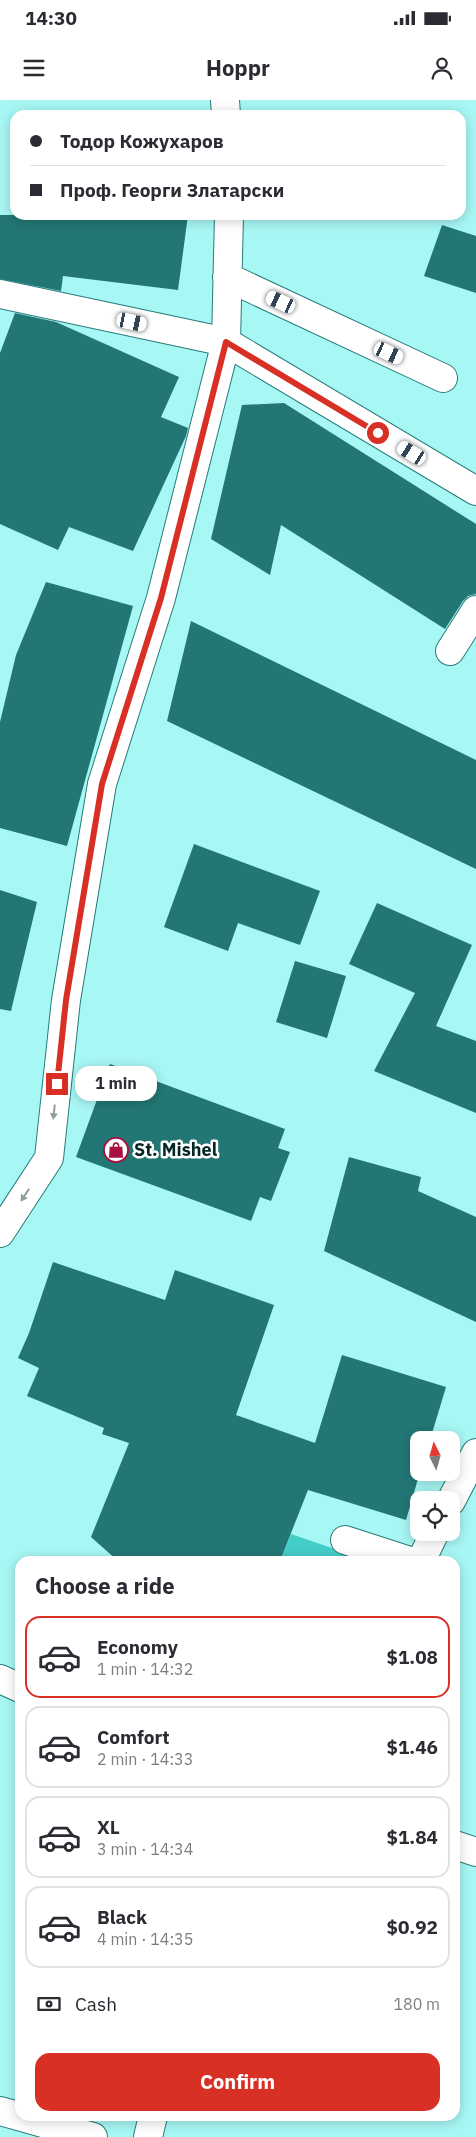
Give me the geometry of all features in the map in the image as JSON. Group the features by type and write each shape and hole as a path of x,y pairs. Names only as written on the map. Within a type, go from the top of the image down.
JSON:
{"street":[{"path":"0,1232 49,1158 66,1000 102,784 161,598 226,342 229,220"},
{"path":"227,277 442,378"},
{"path":"0,294 226,342 476,492"},
{"path":"450,651 476,610"},
{"path":"456,1491 476,1453"},
{"path":"345,1540 395,1556"},
{"path":"423,1556 431,1541"},
{"path":"0,1680 15,1686"},
{"path":"460,1847 476,1852"},
{"path":"0,2111 15,2115"},
{"path":"36,2121 93,2137"},
{"path":"148,2137 152,2121"}],"shaded area":[{"path":"291,1534 355,1556 282,1556"}],"building":[{"path":"0,215 10,215 10,220 187,220 178,290 63,276 61,291 0,279"},
{"path":"442,225 476,236 476,293 424,276"},
{"path":"15,313 56,322 179,377 161,417 188,428 186,436 133,551 69,527 58,550 0,524 0,353"},
{"path":"284,403 476,524 476,594 468,596 463,601 445,629 281,525 270,575 211,539 242,405"},
{"path":"46,582 133,606 67,846 0,828 0,722 16,655"},
{"path":"191,621 476,760 476,869 167,721"},
{"path":"194,844 320,891 300,945 238,923 228,951 164,927"},
{"path":"0,890 37,902 11,1011 0,1009"},
{"path":"377,903 472,945 436,1026 476,1041 476,1113 374,1071 415,993 349,964"},
{"path":"295,961 346,976 327,1038 276,1022"},
{"path":"110,1064 285,1129 278,1148 290,1152 271,1201 260,1197 251,1221 76,1157"},
{"path":"349,1157 421,1177 418,1191 476,1217 476,1322 324,1251"},
{"path":"53,1262 165,1300 175,1270 274,1305 236,1415 315,1443 342,1355 446,1387 433,1431 410,1431 410,1481 417,1481 414,1491 410,1491 410,1506 406,1520 308,1490 282,1556 112,1556 91,1537 129,1443 102,1434 104,1428 27,1396 39,1368 18,1358 29,1333"}],"place":[{"name":"St. Mishel","path":"116,1150"}],"route":[{"path":"57,1084 66,1000 102,784 161,598 226,342 378,433"}]}
